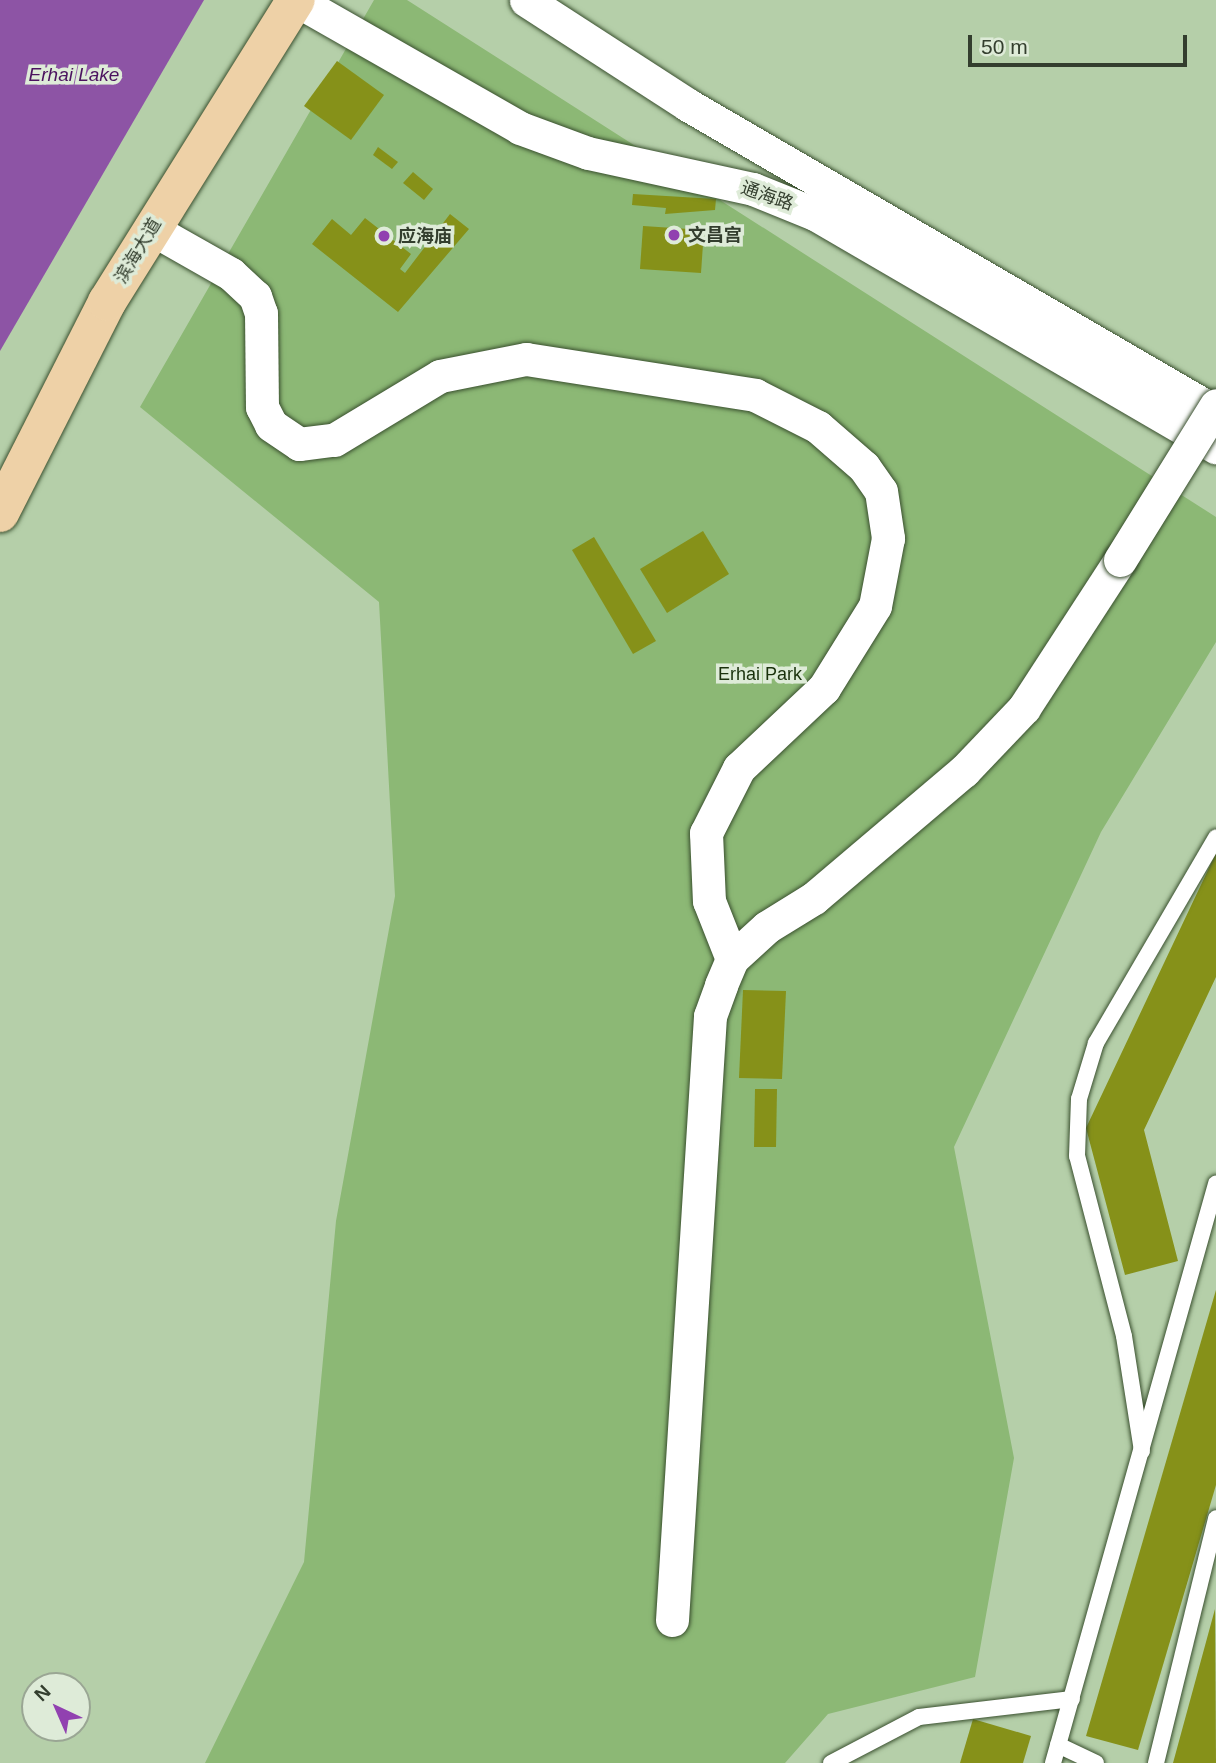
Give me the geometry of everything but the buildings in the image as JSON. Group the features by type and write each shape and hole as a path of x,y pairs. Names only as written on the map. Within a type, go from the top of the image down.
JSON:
{"main road":[{"name":"滨海大道","path":"0,513 150,228 296,0"}],"street":[{"name":"通海路","path":"296,0 520,128 599,156 752,189 815,214 1216,447"},
{"name":"通海路","path":"526,0 700,112 1216,412"},
{"path":"150,228 231,274 255,296 261,313 262,407 271,425 299,444 334,440 440,376 527,359 755,395 818,427 864,467 881,491 888,538 875,606 824,688 740,768 706,833 709,901 732,959"},
{"path":"672,1620 710,1016 732,959 964,771 1024,708 1216,405"}],"lane":[{"path":"1142,1451 1124,1336 1077,1156 1079,1099 1096,1043 1216,838"},
{"path":"1053,1763 1142,1451 1210,1240 1216,1184"},
{"path":"1156,1763 1216,1518"},
{"path":"831,1763 919,1717 1072,1699"},
{"path":"1058,1745 1096,1763"}],"green space":[{"name":"Erhai Park","path":"374,0 407,0 1216,517 1216,642 1101,832 954,1147 1014,1458 975,1677 828,1714 785,1763 205,1763 304,1562 336,1221 395,896 379,602 140,407"}],"water":[{"name":"Erhai Lake","path":"0,0 204,0 0,351"}],"place":[{"name":"文昌宫","path":"674,235"},
{"name":"应海庙","path":"384,236"}]}
